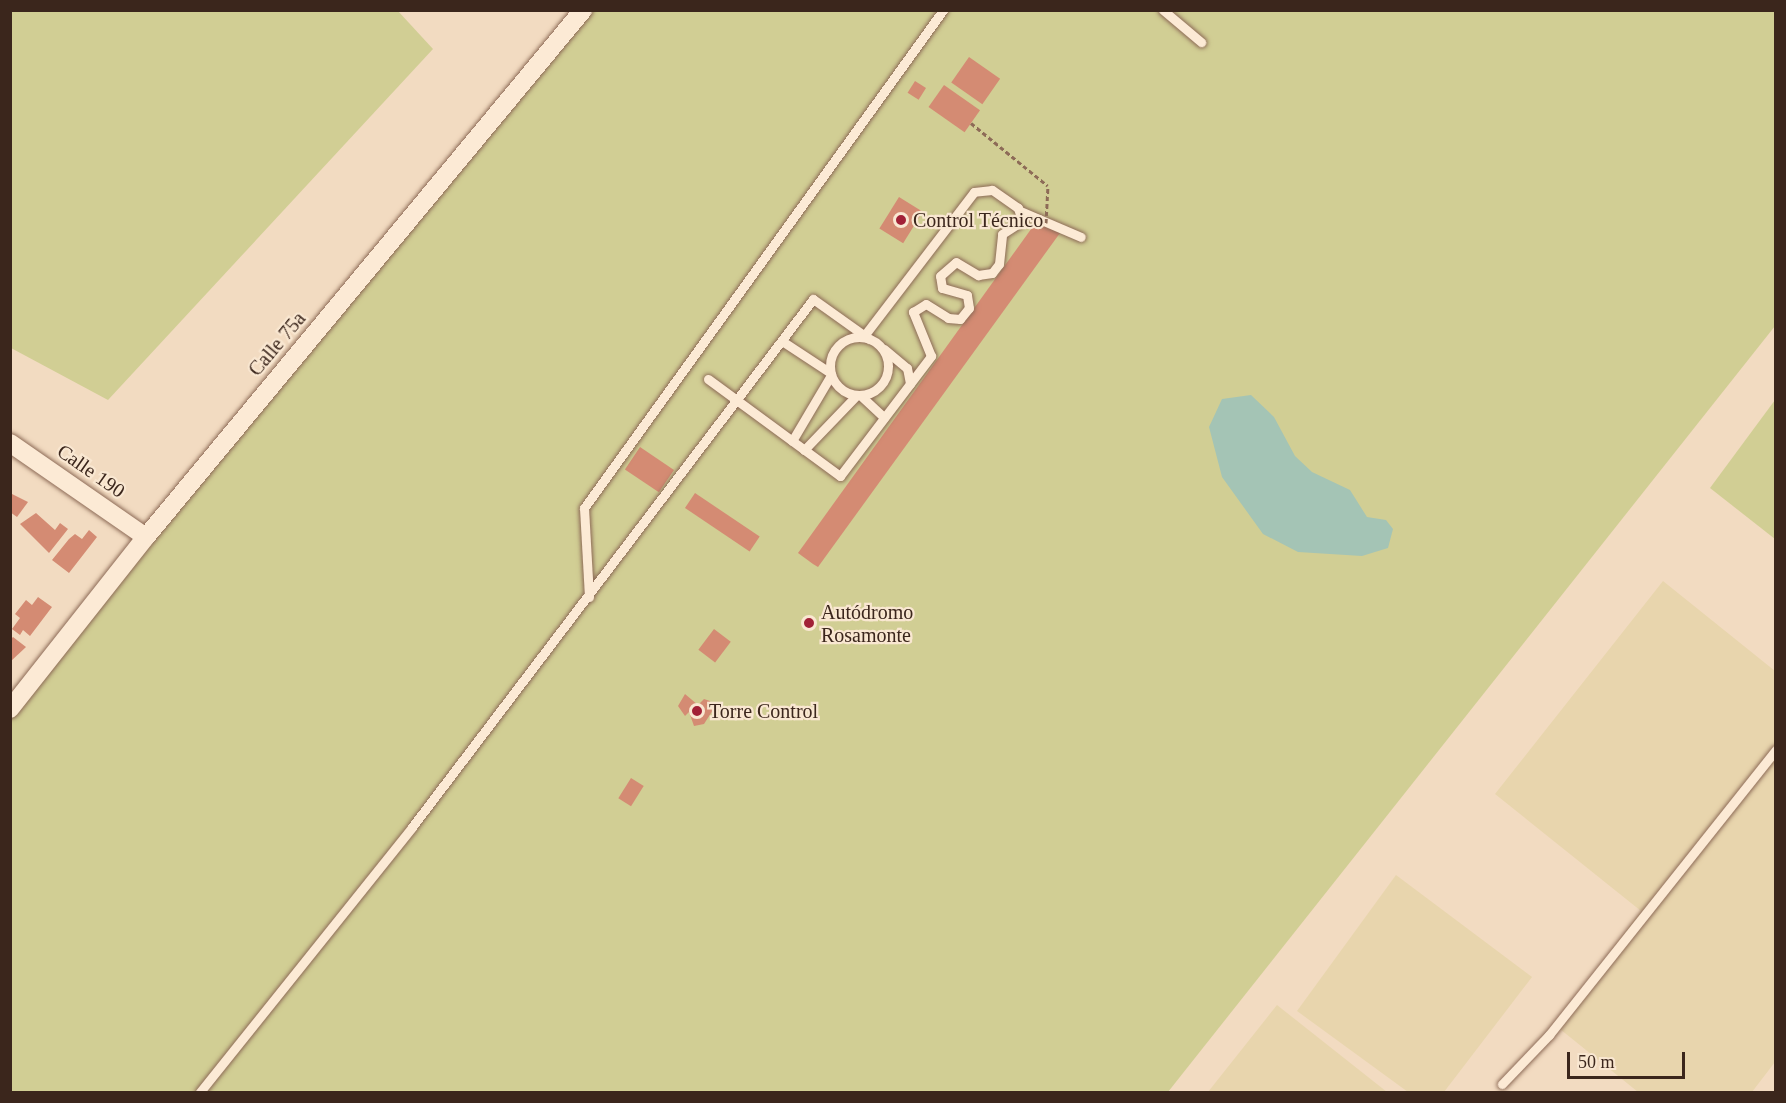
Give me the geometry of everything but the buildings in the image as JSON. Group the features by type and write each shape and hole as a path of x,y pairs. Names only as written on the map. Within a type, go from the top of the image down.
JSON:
{"street":[{"name":"Calle 75a","path":"10,710 146,537 583,10"},
{"name":"Calle 190","path":"10,443 146,537"}],"lane":[{"path":"589,597 584,508 943,10"},
{"path":"1163,10 1201,42"},
{"path":"792,441 830,373 834,350 852,338 866,337 974,192 992,190 1020,211 1081,237"},
{"path":"708,380 840,476 910,384 932,350 913,312 926,304 948,318 960,319 969,308 967,295 942,288 940,276 956,262 978,275 992,273 999,264 999,239 1018,226 1020,211"},
{"path":"200,1092 589,597 813,299 907,368 910,384"},
{"path":"782,341 830,373 843,391 858,395 885,417"},
{"path":"804,450 858,395 885,380 886,357 880,346"},
{"path":"1502,1084 1549,1035 1776,750"}],"path":[{"path":"971,123 1048,186 1046,223"}],"shaded area":[{"path":"10,11 398,11 433,49 108,400 11,348"},
{"name":"Autódromo Rosamonte","path":"571,11 1775,11 1775,326 1168,1092 11,1092 10,709"},
{"path":"1251,395 1274,417 1295,456 1312,472 1350,490 1367,517 1386,520 1393,529 1388,548 1362,556 1298,552 1263,534 1222,477 1209,427 1222,399"},
{"path":"1775,400 1775,539 1710,488"},
{"path":"1663,581 1775,671 1775,1062 1752,1092 1638,1092 1555,1025 1641,911 1495,794"},
{"path":"1396,875 1532,977 1444,1092 1408,1092 1297,1011"},
{"path":"1277,1005 1387,1092 1208,1092"}],"place":[{"name":"Control Técnico","path":"901,220"},
{"name":"Autódromo Rosamonte","path":"809,623"},
{"name":"Torre Control","path":"697,711"}]}
